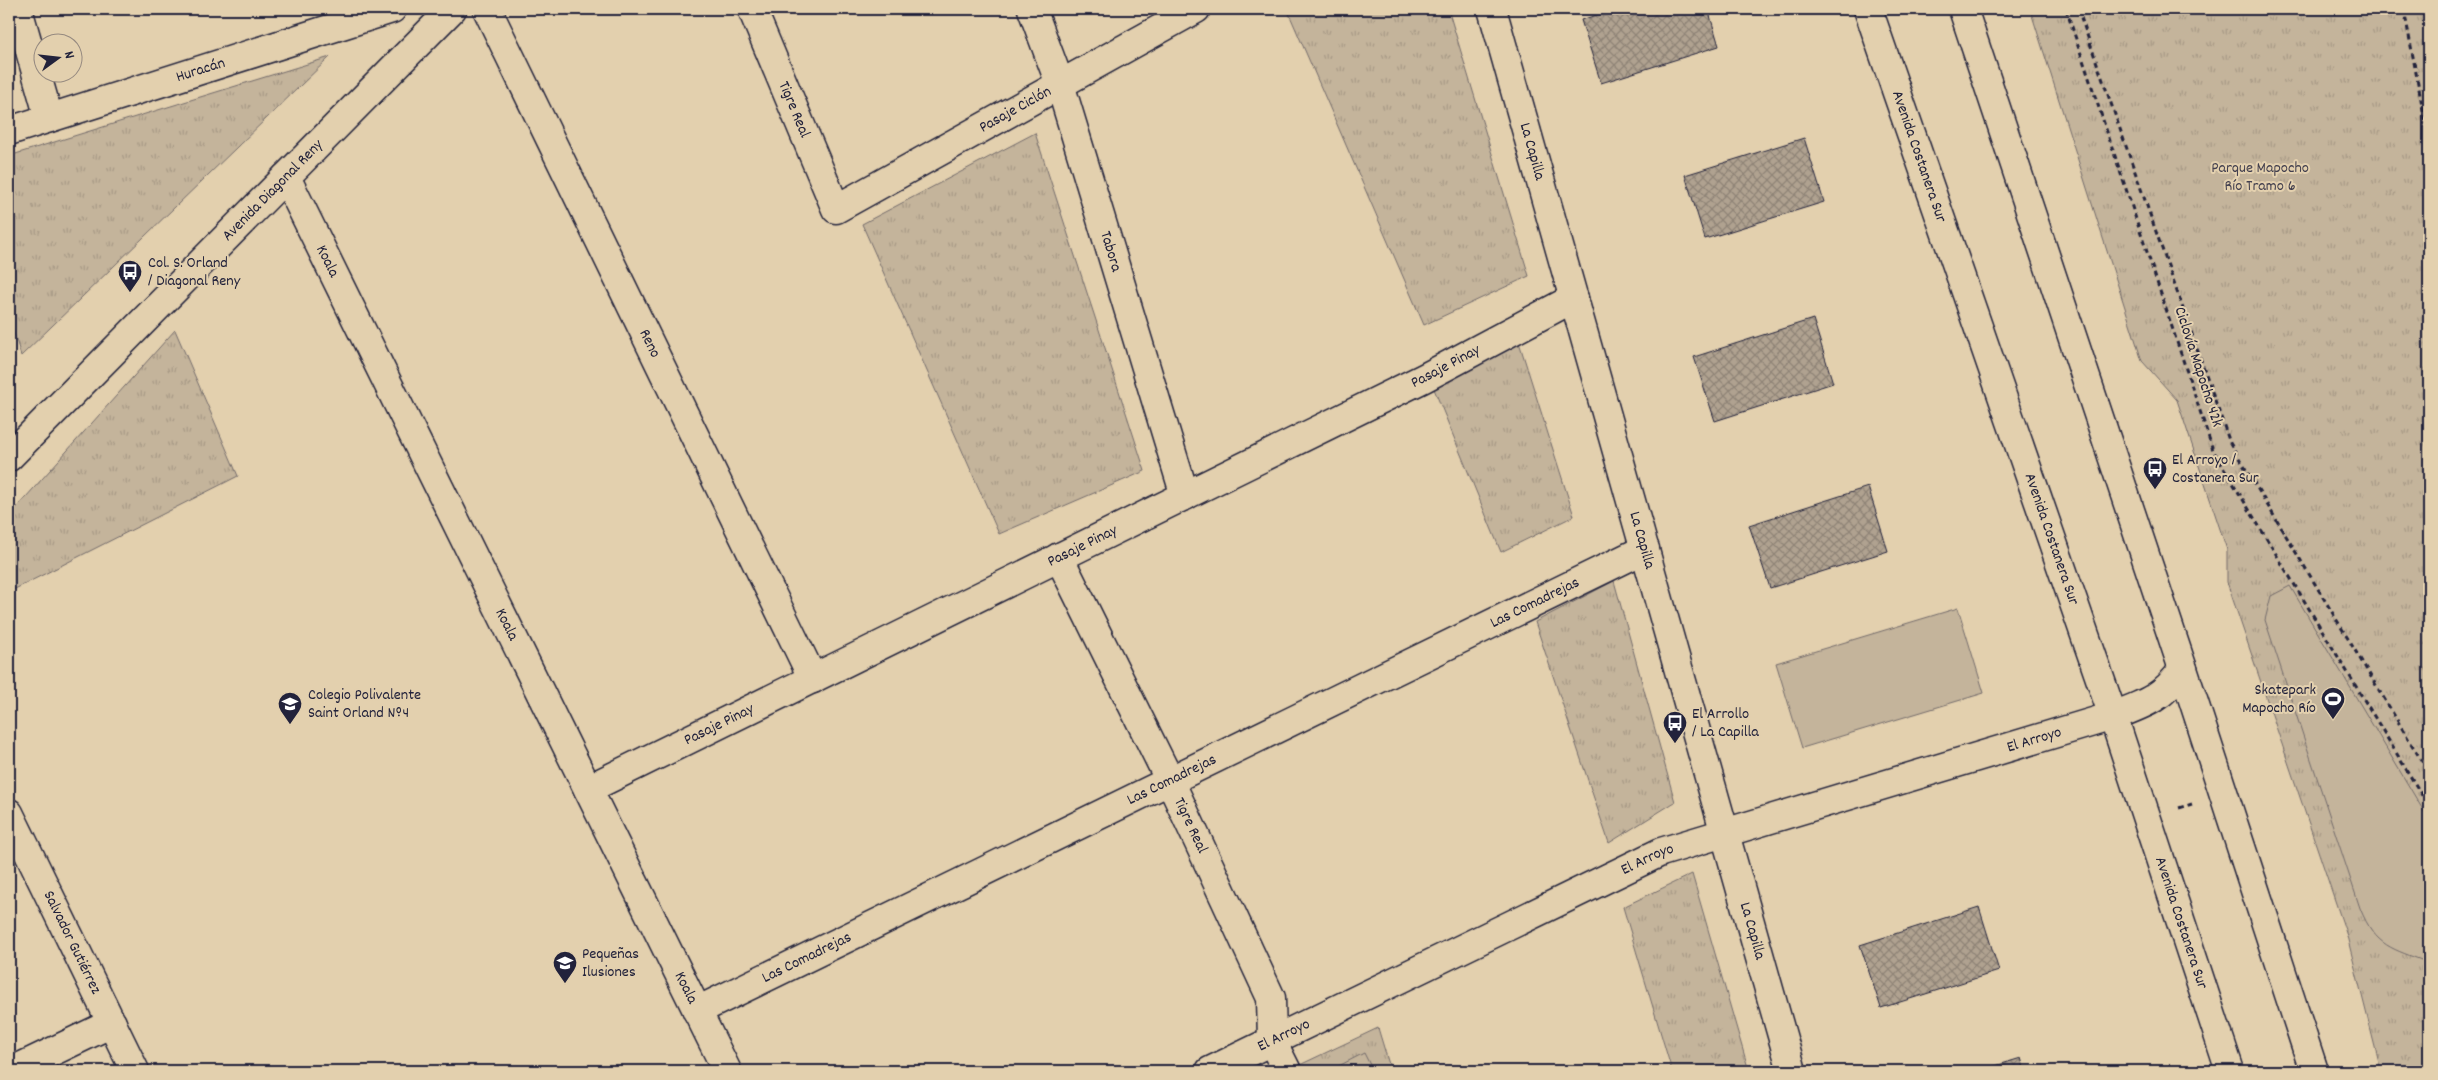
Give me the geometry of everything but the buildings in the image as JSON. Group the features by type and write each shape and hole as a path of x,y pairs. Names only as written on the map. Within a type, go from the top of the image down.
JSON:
{"street":[{"path":"18,9 49,118"},
{"name":"Huracán","path":"9,131 392,9"},
{"name":"Avenida Diagonal Reny","path":"9,457 452,9"},
{"name":"Reno","path":"487,9 813,679"},
{"name":"Tigre Real","path":"752,9 836,209"},
{"name":"Tabora","path":"1032,9 1060,84 1184,496"},
{"name":"Pasaje Ciclón","path":"836,209 1196,9"},
{"name":"La Capilla","path":"1492,9 1792,1071"},
{"name":"Avenida Costanera Sur","path":"1868,9 2113,716 2230,1071"},
{"path":"1963,9 2224,793 2314,1071"},
{"name":"Koala","path":"286,177 726,1071"},
{"name":"Pasaje Pinay","path":"588,789 1424,378 1574,298"},
{"name":"Las Comadrejas","path":"697,1011 1645,550"},
{"name":"Tigre Real","path":"1060,557 1170,781 1271,998 1272,1041 1287,1071"},
{"name":"El Arroyo","path":"1210,1071 1618,871 1661,852 2113,716 2150,702 2168,688 2183,669"},
{"name":"Salvador Gutiérrez","path":"9,813 136,1071"},
{"path":"12,1071 112,1023"}],"path":[{"name":"Ciclovía Mapocho 42k","path":"2066,9 2213,450 2429,807"},
{"path":"2078,9 2230,443 2429,774"},
{"path":"2404,9 2429,142"},
{"path":"2148,819 2224,793"}],"green space":[{"path":"1287,9 1448,9 1529,276 1424,325"},
{"name":"Parque Mapocho Río Tramo 6","path":"2030,9 2429,9 2429,1071 2381,1071 2347,936 2227,582 2227,550 2177,400 2142,361"},
{"path":"330,57 21,356 9,316 9,156"},
{"path":"1035,133 1145,471 999,534 862,224"},
{"path":"175,330 238,476 9,592 9,516"},
{"path":"1518,339 1574,516 1501,552 1432,384"},
{"path":"1614,581 1675,802 1609,843 1535,622"},
{"name":"Skatepark Mapocho Río","path":"2290,586 2429,820 2429,963 2395,950 2379,939 2372,931 2360,908 2265,620 2271,596"},
{"path":"1958,608 1984,693 1802,748 1776,663"},
{"path":"1692,874 1749,1071 1672,1071 1623,907"},
{"path":"1378,1028 1391,1071 1287,1071"},
{"path":"1364,1053 1373,1071 1329,1071"}],"place":[{"name":"Col. S. Orland / Diagonal Reny","path":"130,293"},
{"name":"El Arroyo / Costanera Sur","path":"2155,490"},
{"name":"Skatepark Mapocho Río","path":"2333,720"},
{"name":"Colegio Polivalente Saint Orland Nº4","path":"290,725"},
{"name":"El Arrollo / La Capilla","path":"1675,744"},
{"name":"Pequeñas Ilusiones","path":"565,984"}]}
